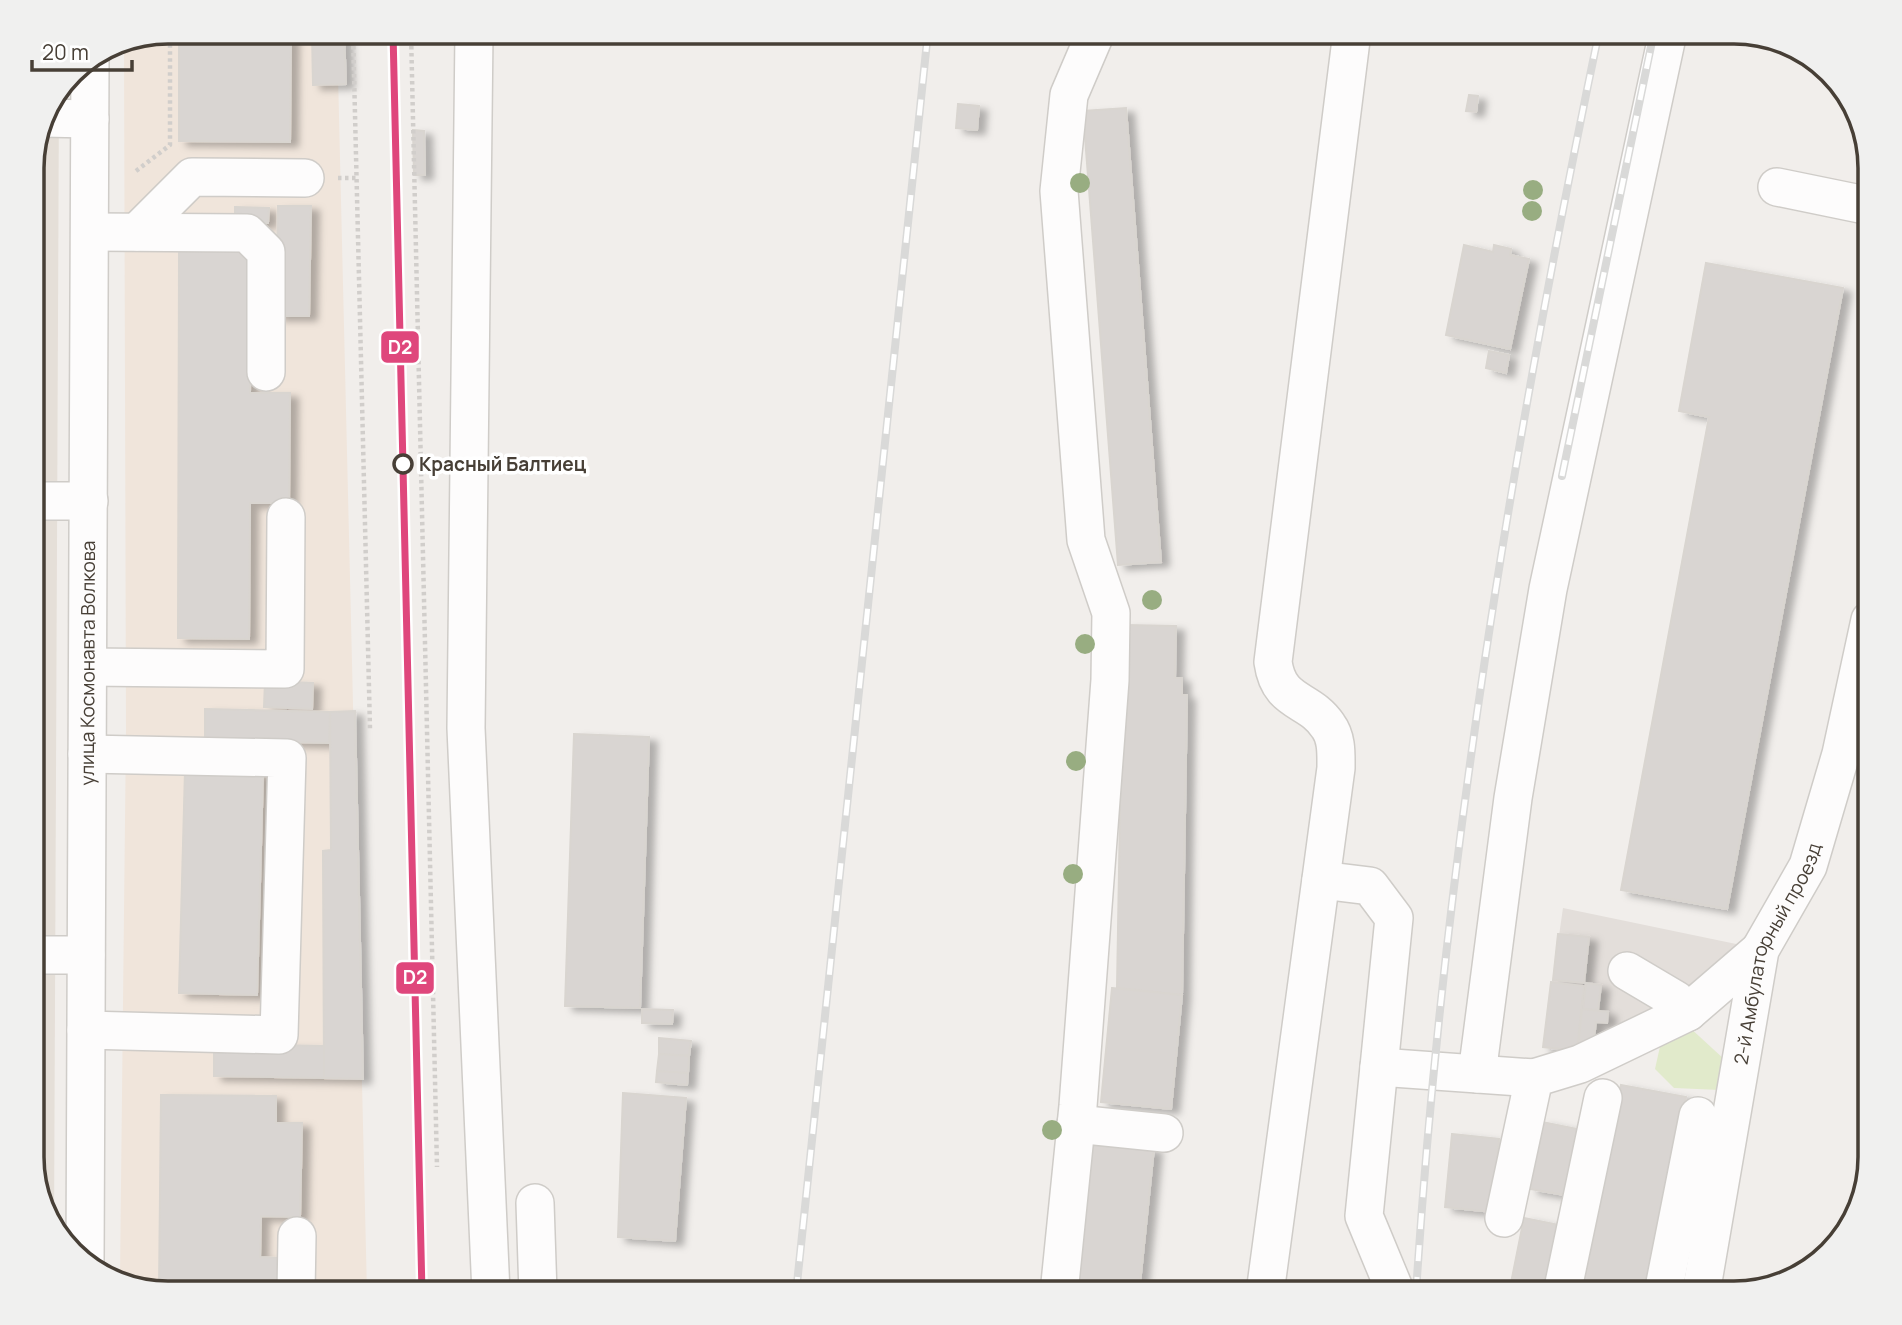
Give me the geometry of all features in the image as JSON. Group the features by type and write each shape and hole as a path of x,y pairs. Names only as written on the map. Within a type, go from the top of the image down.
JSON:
{"street":[{"path":"474,44 466,728 490,1281"},
{"path":"1060,1281 1076,1124 1110,680 1111,613 1086,540 1059,191 1069,95 1091,44"},
{"path":"1267,1281 1336,749 1327,723 1286,693 1276,680 1273,662 1350,44"},
{"path":"1477,1074 1513,798 1548,589 1665,44"},
{"name":"улица Космонавта Волкова","path":"85,1250 90,71"},
{"path":"54,118 90,119"},
{"path":"137,232 192,177 305,178"},
{"path":"1777,187 1858,203"},
{"path":"91,232 247,233 267,252 266,372"},
{"path":"44,501 89,501"},
{"path":"88,667 285,669 286,517"},
{"name":"2-й Амбулаторный проезд","path":"1703,1281 1760,950 1808,866 1840,754 1858,676"},
{"path":"86,1030 279,1035 287,758 87,754"},
{"path":"1321,880 1370,886 1394,918 1364,1216 1391,1281"},
{"path":"1379,1067 1534,1078 1580,1064 1688,1012 1760,950"},
{"path":"44,955 86,955"},
{"path":"1627,971 1676,1000 1688,1012"},
{"path":"1504,1218 1534,1078"},
{"path":"1565,1281 1603,1098"},
{"path":"1665,1281 1698,1116"},
{"path":"1076,1124 1164,1133"},
{"path":"535,1203 538,1281"},
{"path":"296,1281 298,1237"}],"path":[{"path":"136,171 170,145 170,44"},
{"path":"353,44 370,729"},
{"path":"411,44 437,1167"},
{"path":"348,178 356,178"}],"shaded area":[{"path":"159,44 337,44 367,1281 159,1281 120,1271 126,730 124,51"},
{"path":"59,109 54,1207 44,1166 44,159 48,135"},
{"path":"1563,908 1741,945 1676,1000 1593,1047 1543,1047"}],"green space":[{"path":"1688,1026 1725,1060 1720,1090 1674,1088 1655,1069 1663,1033"}],"building":[{"path":"179,44 291,44 290,142 179,141"},
{"path":"312,44 344,44 346,84 313,85"},
{"path":"1469,95 1478,96 1476,112 1466,111"},
{"path":"958,104 979,106 977,130 956,128"},
{"path":"1126,108 1161,562 1118,565 1083,111"},
{"path":"413,130 424,131 425,175 414,175"},
{"path":"278,206 311,206 309,316 276,316"},
{"path":"235,207 269,208 268,223 235,223"},
{"path":"1464,245 1493,252 1494,245 1511,249 1510,255 1529,259 1510,349 1446,335"},
{"path":"179,251 251,252 250,393 290,393 289,503 250,503 249,639 178,638"},
{"path":"1706,263 1843,288 1727,909 1621,890 1709,417 1679,411"},
{"path":"1489,351 1509,355 1506,373 1486,368"},
{"path":"1126,625 1176,626 1175,678 1182,678 1182,695 1187,695 1182,995 1117,988 1122,694"},
{"path":"265,681 313,683 312,709 264,707"},
{"path":"205,709 330,712 329,743 205,740"},
{"path":"355,711 363,1079 324,1078 323,851 331,850 330,712"},
{"path":"574,734 649,737 640,1008 565,1006"},
{"path":"185,770 263,772 257,995 179,993"},
{"path":"1558,934 1589,937 1584,983 1553,980"},
{"path":"1551,982 1584,986 1577,1051 1543,1047"},
{"path":"1586,983 1601,985 1598,1010 1583,1009"},
{"path":"1112,988 1182,995 1171,1109 1101,1102"},
{"path":"642,1009 673,1010 672,1024 642,1023"},
{"path":"1582,1009 1608,1012 1607,1023 1596,1022 1593,1047 1578,1045"},
{"path":"659,1038 691,1041 689,1056 659,1054"},
{"path":"214,1044 324,1046 324,1078 214,1076"},
{"path":"659,1054 689,1056 688,1073 657,1071"},
{"path":"657,1071 688,1073 687,1085 656,1082"},
{"path":"1621,1085 1686,1097 1648,1281 1580,1281"},
{"path":"623,1093 686,1098 675,1241 618,1237"},
{"path":"161,1095 276,1096 276,1123 302,1123 300,1217 261,1216 260,1257 279,1258 278,1281 159,1281"},
{"path":"1542,1122 1577,1129 1565,1195 1530,1189"},
{"path":"1452,1134 1499,1139 1492,1212 1445,1207"},
{"path":"1089,1145 1154,1148 1140,1281 1076,1281"},
{"path":"1524,1218 1559,1225 1547,1281 1511,1281"}],"railway":[{"path":"797,1281 927,44"},
{"path":"1417,1281 1444,975 1485,659 1538,345 1597,44"},
{"path":"1562,476 1652,44"}],"transit line":[{"name":"D2","path":"393,44 422,1281"}],"place":[{"name":"Красный Балтиец","path":"403,464"}]}
